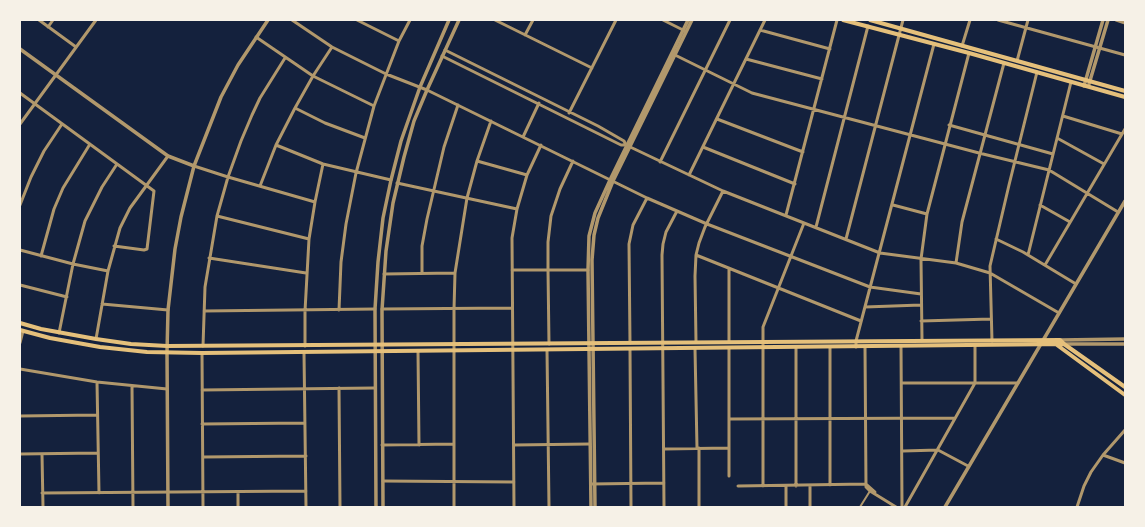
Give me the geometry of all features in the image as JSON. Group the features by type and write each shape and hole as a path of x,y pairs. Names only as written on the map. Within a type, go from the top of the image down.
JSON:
{"main road":[{"path":"843,20 969,53 1071,82 1125,91"},
{"path":"870,20 1017,61 1125,97"},
{"path":"20,323 59,333 96,339 131,344 167,346 1044,339 1060,340 1125,387"},
{"path":"22,331 50,338 100,347 147,352 202,354 1064,344"},
{"path":"1056,344 1125,395"}],"street":[{"path":"39,20 76,47"},
{"path":"48,27 53,20"},
{"path":"20,124 96,20"},
{"path":"168,507 168,310 175,249 181,217 194,166 222,97 238,66 268,20"},
{"path":"292,20 332,47 386,74 427,90 647,198 707,224 791,255 870,287 921,294"},
{"path":"357,20 400,41"},
{"path":"367,25 370,20"},
{"path":"339,310 342,254 356,173 364,138 386,74 410,20"},
{"path":"376,507 374,345 378,262 384,218 391,180 401,141 420,87 449,20"},
{"path":"383,507 381,345 386,251 397,183 414,121 459,20"},
{"path":"496,20 592,68"},
{"path":"525,35 533,20"},
{"path":"569,113 616,20"},
{"path":"663,20 685,31"},
{"path":"628,146 675,55 688,20"},
{"path":"591,343 588,270 589,236 595,213 685,31 692,20"},
{"path":"660,162 730,20"},
{"path":"689,176 765,20"},
{"path":"786,215 837,20"},
{"path":"846,239 877,126 903,20"},
{"path":"962,46 970,20"},
{"path":"998,20 1125,55"},
{"path":"1017,61 1028,20"},
{"path":"1087,84 1103,20"},
{"path":"1097,47 1108,20"},
{"path":"1116,20 1125,23"},
{"path":"816,227 868,26"},
{"path":"760,30 830,49"},
{"path":"256,37 313,76 374,106"},
{"path":"856,347 861,321 893,205 934,44"},
{"path":"260,186 276,146 294,108 332,47"},
{"path":"20,50 168,156 228,177 315,202"},
{"path":"445,50 611,134 624,141 628,146"},
{"path":"922,340 921,259 927,214 944,144 969,53"},
{"path":"675,55 733,85 752,93 1049,170 1118,212"},
{"path":"442,56 621,145 628,146 723,191 880,253 956,263 990,272 1060,313"},
{"path":"203,346 205,287 209,258 217,216 228,177 241,140 260,98 285,58"},
{"path":"746,59 822,79"},
{"path":"956,263 962,222 984,134 1004,63"},
{"path":"992,345 990,272 1014,162 1037,72"},
{"path":"1028,255 1071,82"},
{"path":"20,94 90,144 154,193 148,247 146,250 114,246"},
{"path":"523,137 539,103"},
{"path":"422,272 422,246 433,191 444,147 458,105"},
{"path":"294,108 325,123 364,138"},
{"path":"1062,116 1122,134"},
{"path":"717,119 803,152"},
{"path":"454,507 455,273 467,198 477,161 491,121"},
{"path":"20,205 31,177 44,151 62,124"},
{"path":"949,125 1053,154"},
{"path":"1045,265 1125,129"},
{"path":"1057,138 1104,164"},
{"path":"41,256 54,209 60,195 90,144"},
{"path":"514,507 512,238 517,209 527,175 541,145"},
{"path":"276,146 323,164 356,173 391,180"},
{"path":"703,147 795,184"},
{"path":"96,339 108,270 120,228 130,208 145,185 168,156"},
{"path":"477,161 527,175"},
{"path":"549,344 548,242 551,216 560,189 573,161"},
{"path":"59,333 73,264 88,214 102,187 117,164"},
{"path":"305,346 304,311 309,238 323,164"},
{"path":"595,507 590,444 592,260 594,235 598,218 611,180"},
{"path":"397,183 517,209"},
{"path":"696,342 696,256 699,243 723,191"},
{"path":"630,343 629,244 633,226 647,198"},
{"path":"945,507 1125,201"},
{"path":"893,205 927,214"},
{"path":"1040,205 1070,222"},
{"path":"664,507 662,343 663,244 666,232 677,211"},
{"path":"217,216 309,238"},
{"path":"763,486 762,327 804,223"},
{"path":"996,239 1028,255 1076,284"},
{"path":"20,250 73,264 108,270"},
{"path":"696,256 778,287 861,321"},
{"path":"209,258 306,273"},
{"path":"729,268 729,342"},
{"path":"512,270 588,270"},
{"path":"384,274 422,272 455,273"},
{"path":"20,286 67,297"},
{"path":"102,304 168,310"},
{"path":"865,307 921,305"},
{"path":"382,309 512,308"},
{"path":"204,311 375,309"},
{"path":"921,321 991,319"},
{"path":"20,343 22,331"},
{"path":"1060,340 1125,339"},
{"path":"1064,344 1125,344"},
{"path":"904,507 976,383 975,345"},
{"path":"901,346 904,507"},
{"path":"830,347 830,485"},
{"path":"865,347 866,484 870,491 880,497"},
{"path":"729,348 729,476"},
{"path":"796,348 796,486"},
{"path":"591,349 593,484 591,507"},
{"path":"695,349 699,507"},
{"path":"547,350 549,507"},
{"path":"630,350 631,507"},
{"path":"418,351 418,445"},
{"path":"304,353 306,507"},
{"path":"202,354 203,507"},
{"path":"20,368 97,382 167,389"},
{"path":"97,382 99,492"},
{"path":"902,383 1018,383"},
{"path":"132,386 133,507"},
{"path":"339,388 340,507"},
{"path":"202,390 374,388"},
{"path":"20,416 97,415"},
{"path":"730,419 955,418"},
{"path":"202,424 305,423"},
{"path":"1077,507 1084,486 1091,472 1125,430"},
{"path":"382,445 454,444"},
{"path":"514,445 590,444"},
{"path":"664,449 729,448"},
{"path":"903,450 938,450 968,466"},
{"path":"20,454 98,454"},
{"path":"42,454 43,507"},
{"path":"203,457 306,456"},
{"path":"1103,456 1125,463"},
{"path":"383,481 514,482"},
{"path":"593,484 664,483"},
{"path":"738,486 866,484 890,506 896,507"},
{"path":"810,485 810,507"},
{"path":"786,486 786,507"},
{"path":"42,493 306,491"},
{"path":"860,507 870,491"},
{"path":"238,492 238,507"}]}
